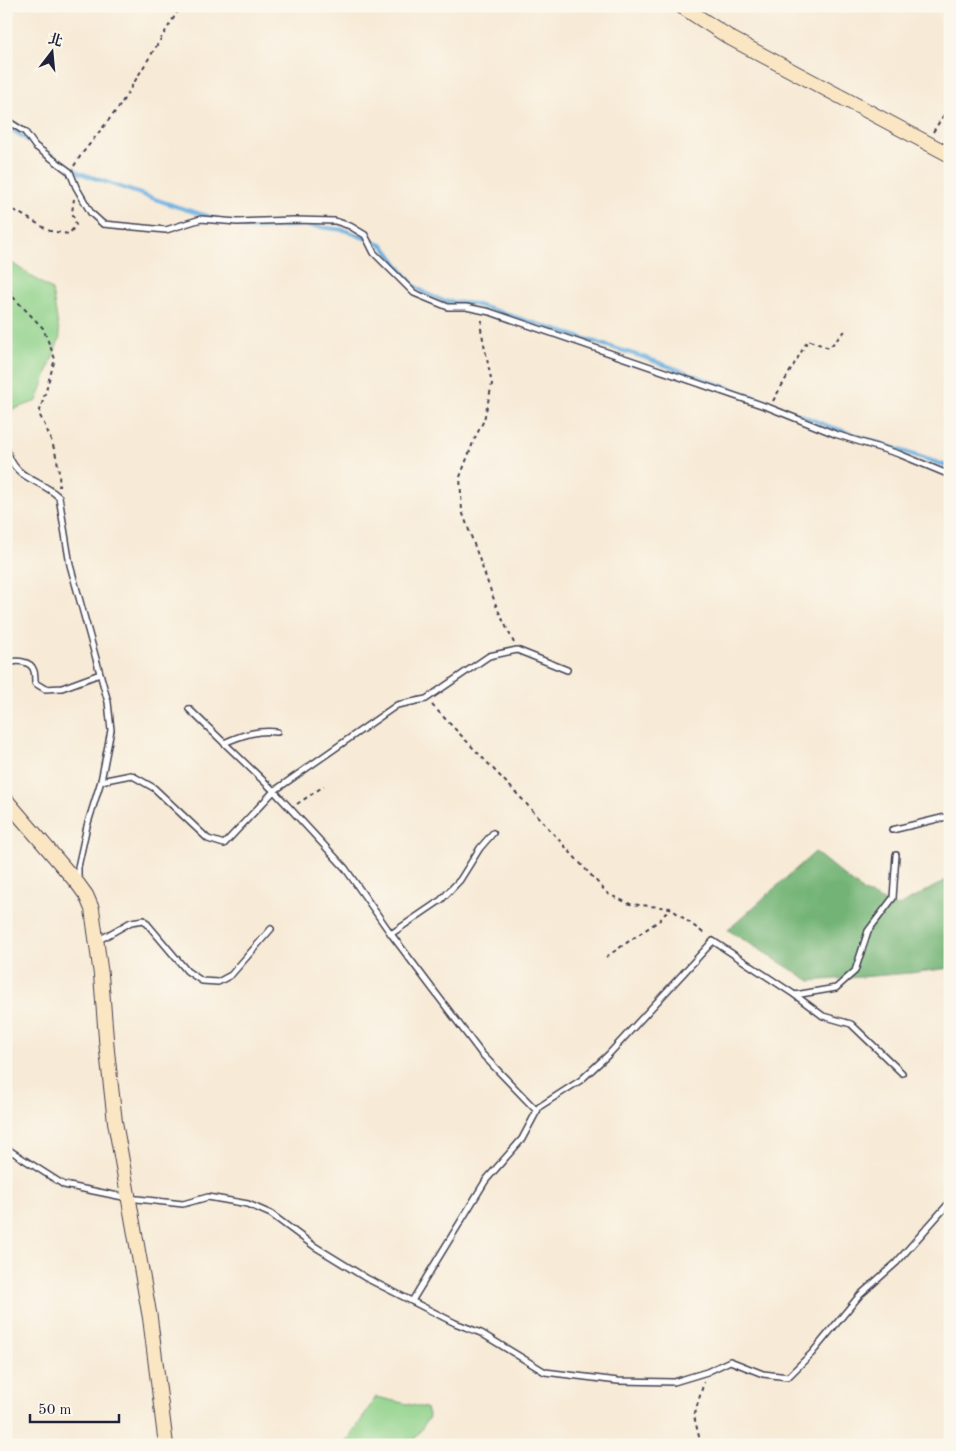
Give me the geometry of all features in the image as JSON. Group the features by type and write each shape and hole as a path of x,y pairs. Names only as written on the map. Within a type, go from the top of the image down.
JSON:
{"street":[{"path":"681,6 732,39 950,156"},
{"path":"6,800 78,884 92,909 114,1113 150,1318 166,1445"}],"lane":[{"path":"6,120 25,132 35,146 70,172 76,187 92,213 103,224 166,230 201,219 237,222 335,221 350,226 364,235 374,253 414,293 448,307 484,310 770,408 835,434 899,454 950,475"},
{"path":"6,448 14,467 24,476 50,489 58,497 70,565 108,702 111,730 101,781 85,835 78,867 78,884"},
{"path":"101,781 131,775 154,788 208,839 224,844 274,791 397,705 426,699 489,656 517,650 567,670"},
{"path":"6,665 10,662 29,664 34,670 35,684 45,689 62,688 100,674"},
{"path":"189,709 274,791 345,868 391,934 481,1053 537,1111"},
{"path":"224,743 245,734 262,730 277,732"},
{"path":"892,830 950,816"},
{"path":"391,934 441,900 460,880 480,848 493,833"},
{"path":"795,995 836,988 855,971 868,931 893,898 896,854"},
{"path":"96,942 131,922 144,920 187,971 202,981 218,982 231,975 271,929"},
{"path":"412,1301 486,1180 522,1139 539,1107 581,1080 609,1054 713,941 795,995 823,1016 851,1024 902,1073"},
{"path":"6,1148 64,1185 128,1198 183,1204 208,1197 248,1204 271,1214 314,1246 366,1278 455,1323 481,1333 545,1372 618,1381 674,1382 707,1372 730,1361 763,1374 788,1378 812,1353 860,1295 896,1263 950,1202"}],"path":[{"path":"70,172 81,154 119,107 182,6"},
{"path":"926,142 950,105"},
{"path":"6,208 12,209 50,231 69,234 76,225 72,212 76,187"},
{"path":"6,274 12,296 43,328 55,359 39,414 48,431 60,473 58,497"},
{"path":"6,298 12,296"},
{"path":"484,310 481,329 492,384 484,420 460,477 462,512 497,608 517,650"},
{"path":"770,408 808,340 829,348 845,332"},
{"path":"426,699 522,799 608,894 630,904 670,908 713,941"},
{"path":"290,808 324,786"},
{"path":"606,957 660,920 670,908"},
{"path":"701,1445 694,1416 707,1372"}],"green space":[{"path":"6,259 52,290 60,337 37,401 6,412"},
{"path":"815,852 864,892 897,907 950,878 950,968 810,981 728,930"},
{"path":"376,1397 426,1408 429,1417 411,1445 345,1445"}],"waterway":[{"path":"6,126 31,142"},
{"path":"45,151 80,173 217,219"},
{"path":"231,223 251,229 303,225 344,230 384,246 413,285 425,293 444,301 474,304 643,357 831,427 950,467"}]}
